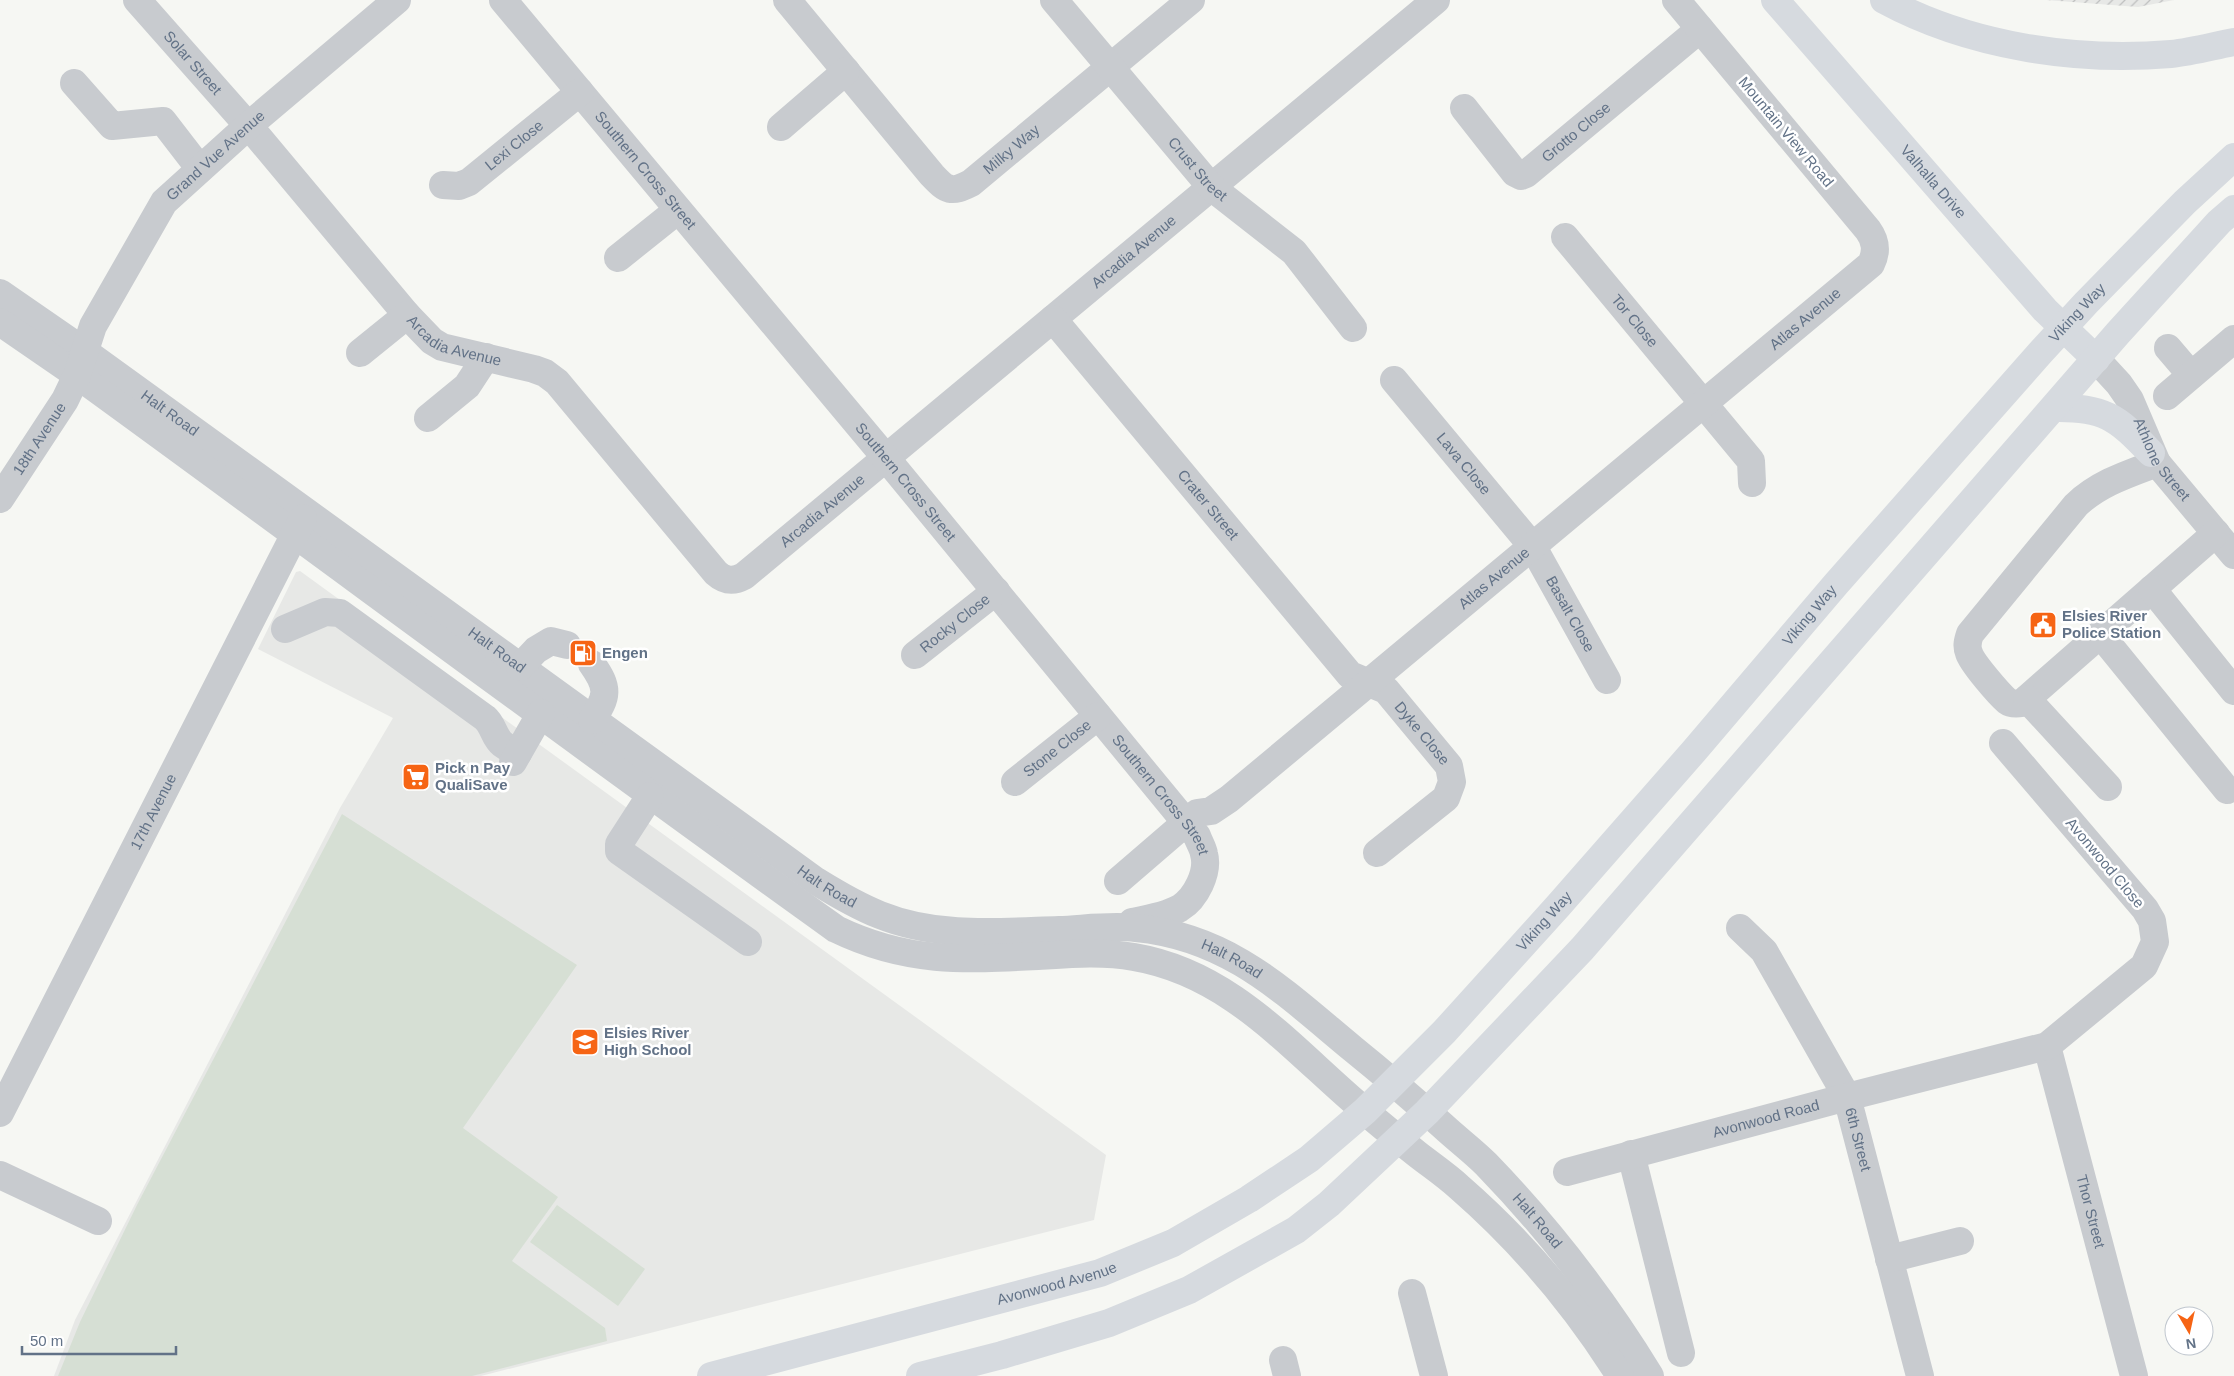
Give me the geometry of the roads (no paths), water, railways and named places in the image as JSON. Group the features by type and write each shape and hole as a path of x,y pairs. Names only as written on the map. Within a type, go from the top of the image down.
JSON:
{"main road":[{"name":"Valhalla Drive","path":"1775,0 2045,310 2096,360"},
{"path":"1884,0 1904,11 1992,40 2079,55 2172,54 2234,42"},
{"name":"Viking Way","path":"1365,1111 1444,1032 1552,914 1836,584 2063,328 2185,202 2234,157"},
{"path":"920,1376 1002,1355 1109,1323 1188,1290 1296,1230 1329,1204 1427,1112 1582,949 2096,360 2219,222 2234,209"},
{"path":"2054,408 2094,410 2109,415 2154,458"},
{"name":"Avonwood Avenue","path":"711,1376 1063,1284 1137,1259 1173,1243 1280,1180 1309,1159 1365,1111"}],"street":[{"name":"Solar Street","path":"137,0 248,126"},
{"name":"Grand Vue Avenue","path":"80,363 92,326 159,210 170,196 248,126 397,0"},
{"name":"Southern Cross Street","path":"503,0 886,458 1196,836 1205,856 1202,878 1196,891 1183,906 1163,915 1096,929"},
{"name":"Milky Way","path":"786,0 932,175 944,187 950,190 959,189 971,183 1191,0"},
{"name":"Crust Street","path":"1054,0 1211,187 1294,252 1353,328"},
{"name":"Arcadia Avenue","path":"248,126 407,314 436,344 534,369 545,373 557,382 723,579 737,580 1436,0"},
{"name":"Mountain View Road","path":"1676,0 1872,236 1875,250 1874,257 1867,269"},
{"name":"Grotto Close","path":"1464,108 1515,173 1521,176 1526,174 1700,29"},
{"path":"781,127 846,71"},
{"path":"74,83 112,126 163,121 200,170"},
{"name":"Lexi Close","path":"443,185 459,186 469,182 580,92"},
{"path":"618,258 678,210"},
{"name":"Tor Close","path":"1565,237 1751,461 1752,483"},
{"name":"Atlas Avenue","path":"1118,881 1197,813 1211,810 1229,799 1867,269"},
{"name":"Halt Road","path":"0,293 80,363 300,523 541,713 650,796 836,929 863,942 892,951 950,959 1104,954 1156,961 1180,968 1233,996 1399,1140 1458,1186 1539,1268 1572,1306 1620,1376"},
{"path":"360,353 407,314"},
{"name":"Crater Street","path":"1053,319 1350,675 1369,682"},
{"name":"Halt Road","path":"0,322 80,363"},
{"path":"2167,396 2234,339"},
{"path":"2168,348 2191,375"},
{"path":"428,418 467,386 486,357"},
{"name":"Athlone Street","path":"2096,360 2119,384 2130,400 2154,458 2234,555"},
{"name":"18th Avenue","path":"0,499 55,417 80,363"},
{"name":"Lava Close","path":"1394,380 1532,547"},
{"path":"2154,458 2086,495 1970,634 1967,643 1969,653 2008,702 2016,704 2022,703 2027,699 2216,534"},
{"name":"Halt Road","path":"300,523 520,667 816,882 853,903 882,916 914,925 957,932 1135,928 1170,934 1193,940 1236,958 1267,977 1484,1162 1546,1230 1581,1273 1624,1332 1650,1376"},
{"name":"17th Avenue","path":"0,1113 300,523"},
{"name":"Basalt Close","path":"1532,547 1607,680"},
{"path":"2152,588 2234,691"},
{"name":"Rocky Close","path":"915,655 996,591"},
{"path":"285,628 292,628 325,612 340,613 485,718 503,744 515,757 541,713"},
{"path":"2100,634 2227,790"},
{"path":"520,667 536,650 550,641 567,646"},
{"path":"592,664 605,686 605,696 592,720"},
{"name":"Dyke Close","path":"1369,682 1386,690 1444,759 1451,774 1450,790 1446,798 1378,853"},
{"path":"2027,699 2108,787"},
{"name":"Stone Close","path":"1015,782 1098,716"},
{"name":"Avonwood Close","path":"2003,742 2145,909 2154,932 2155,942 2144,966 2047,1046"},
{"path":"650,796 619,844 620,851 748,942"},
{"name":"6th Street","path":"1740,928 1764,950 1847,1097 1920,1376"},
{"name":"Avonwood Road","path":"1567,1172 2047,1046"},
{"name":"Thor Street","path":"2047,1046 2134,1376"},
{"path":"1631,1154 1681,1353"},
{"path":"0,1175 98,1222"},
{"path":"1889,1259 1960,1241"},
{"path":"1412,1293 1434,1376"}],"place":[{"name":"Elsies River Police Station","path":"2043,625"},
{"name":"Engen","path":"583,653"},
{"name":"Pick n Pay QualiSave","path":"416,777"},
{"name":"Elsies River High School","path":"585,1042"}]}
